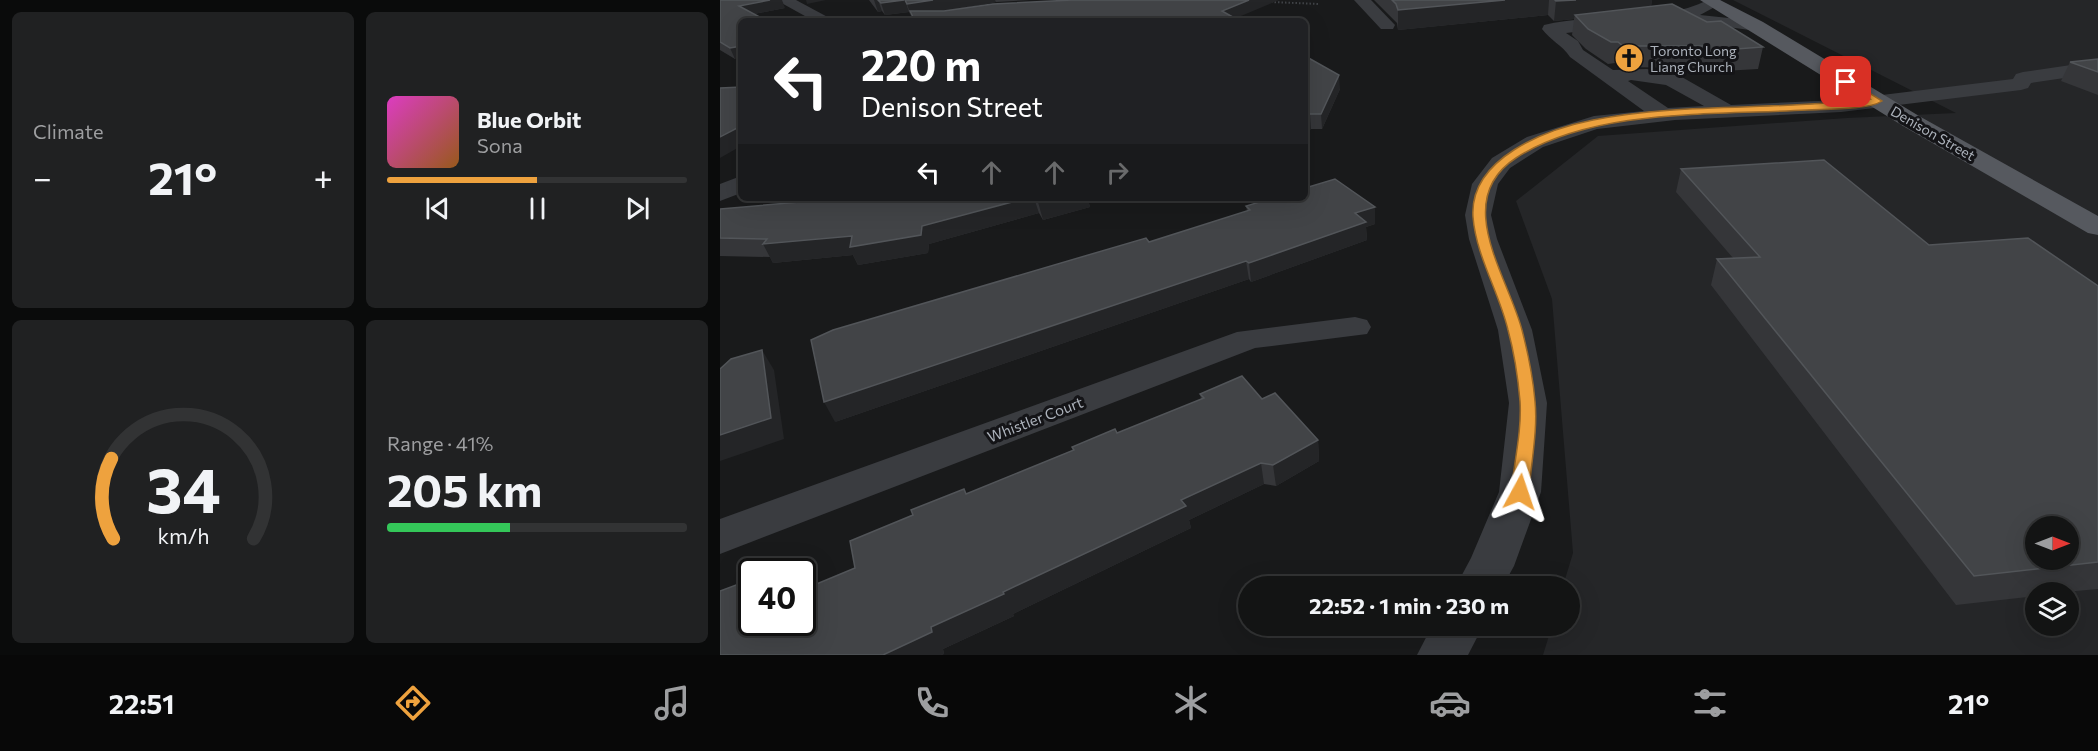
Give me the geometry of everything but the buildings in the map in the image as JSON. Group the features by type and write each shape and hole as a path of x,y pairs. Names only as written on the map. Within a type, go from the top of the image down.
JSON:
{"main road":[{"name":"Denison Street","path":"1711,2 2098,227"}],"street":[{"path":"784,0 821,18"},
{"path":"1362,0 1387,26"},
{"path":"1664,115 1576,53 1572,45 1550,29 1674,17 1705,10 1711,2"},
{"path":"1674,17 1757,27"},
{"path":"1485,576 1520,492 1528,403 1515,330 1483,239 1478,215 1485,184 1501,163 1534,142 1594,123 1664,115 1841,106 2021,84 2023,78 2098,67"},
{"path":"1611,76 1642,74 1675,79 1726,111"},
{"path":"720,193 738,185"},
{"name":"Whistler Court","path":"720,537 1249,339 1355,327"},
{"path":"1442,655 1452,636"}],"path":[{"path":"1264,2 1319,4"}],"shaded area":[{"path":"1733,0 2098,0 2098,655 1543,655 1549,636 1580,636 1580,576 1566,576 1573,553 1552,299 1516,201 1598,136 1847,118 1956,113"}],"place":[{"name":"Toronto Long Liang Church","path":"1629,58"}],"route":[{"path":"1520,492 1528,403 1515,330 1483,239 1478,215 1485,184 1493,173 1501,163 1534,142 1594,123 1664,115 1841,106 1878,101 1846,82"}]}
